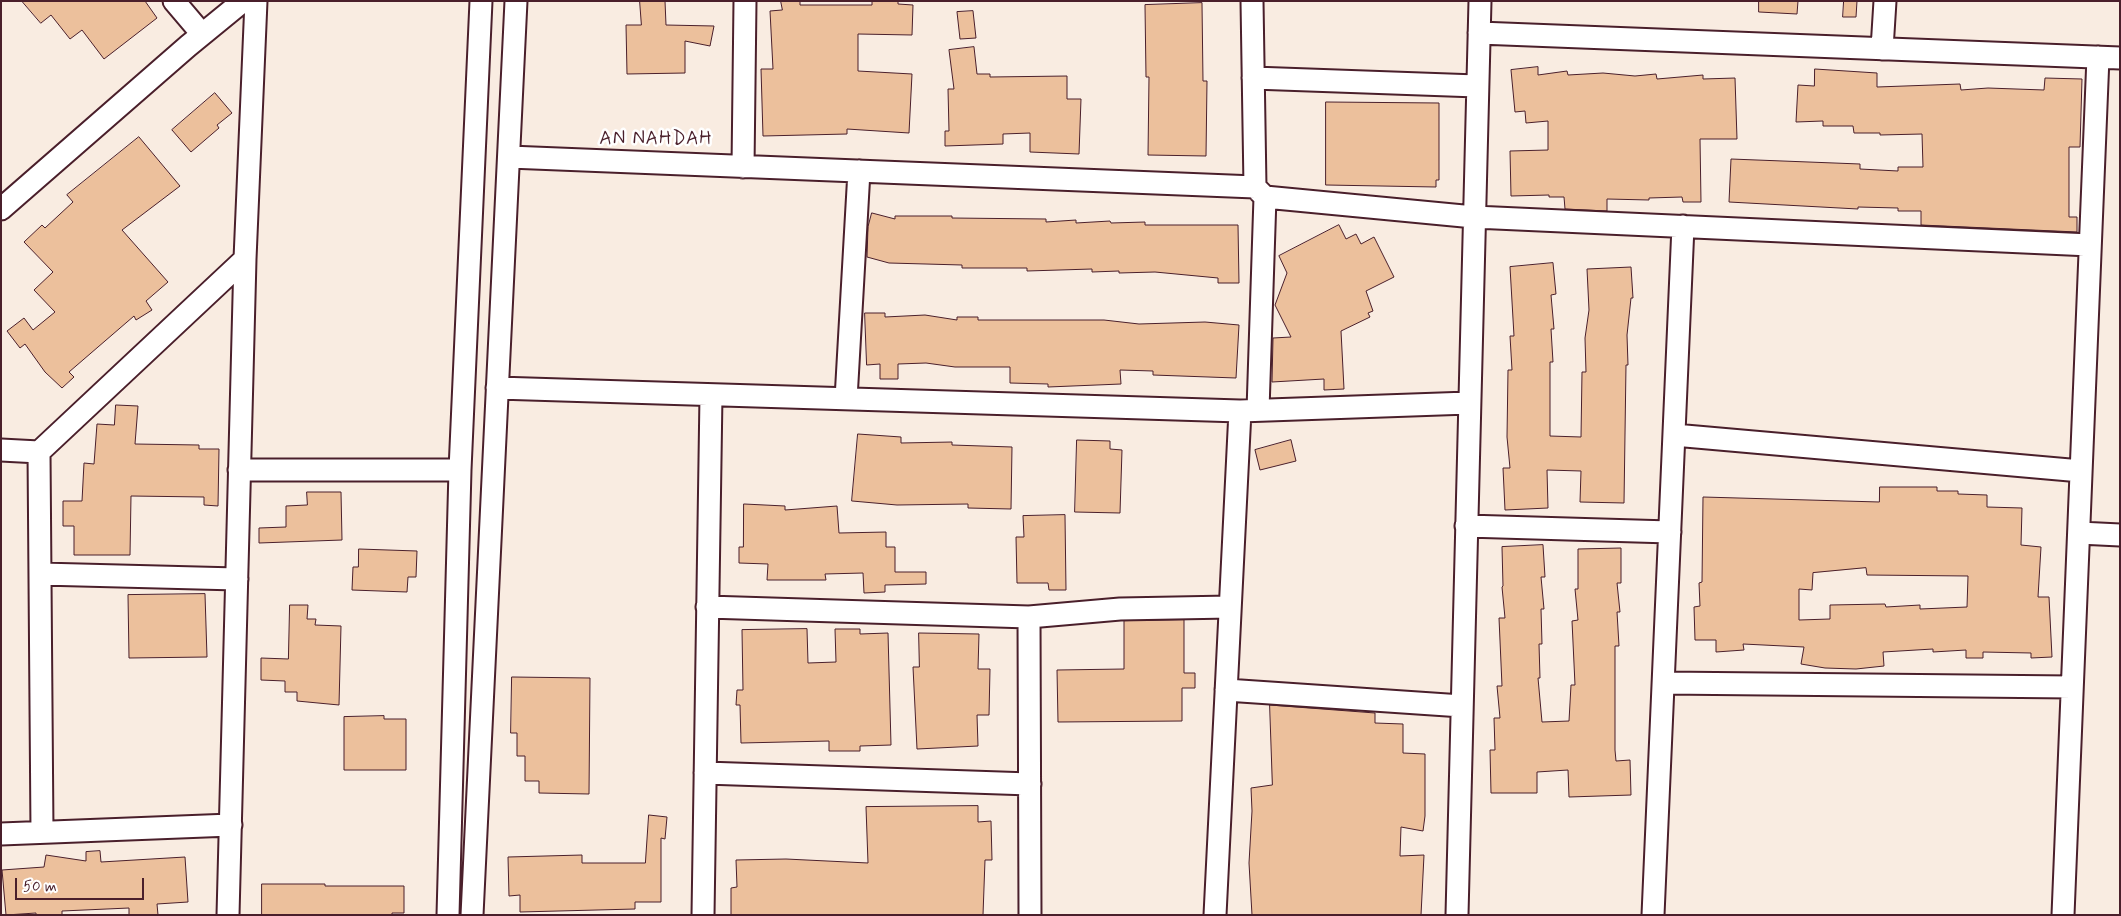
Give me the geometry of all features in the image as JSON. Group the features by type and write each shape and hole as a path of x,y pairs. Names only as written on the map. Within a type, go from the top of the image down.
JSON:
{"street":[{"path":"174,1 202,34"},
{"path":"1,209 202,34 243,1"},
{"path":"228,915 245,259 256,1"},
{"path":"448,915 460,470 482,1"},
{"path":"472,915 516,1"},
{"path":"743,167 745,1"},
{"path":"1215,915 1230,607 1249,411 1260,192 1253,78 1252,1"},
{"path":"1457,915 1480,1"},
{"path":"1882,49 1885,1"},
{"path":"1478,33 2120,58"},
{"path":"2063,915 2098,57"},
{"path":"1253,78 1477,86"},
{"path":"509,157 859,171 1260,192 1474,217 2090,245"},
{"path":"846,399 859,171"},
{"path":"1654,915 1683,226"},
{"path":"1,450 39,452 245,259"},
{"path":"497,388 1249,411 1469,403"},
{"path":"703,915 711,395"},
{"path":"1674,435 2081,472"},
{"path":"39,452 42,832"},
{"path":"239,470 460,470"},
{"path":"1466,526 1670,532"},
{"path":"2079,533 2120,535"},
{"path":"41,574 237,579"},
{"path":"707,607 1029,616 1120,610 1230,607"},
{"path":"1029,616 1030,915"},
{"path":"1664,683 2072,687"},
{"path":"1226,690 1462,706"},
{"path":"705,773 1030,784"},
{"path":"1,834 230,825"}],"building":[{"path":"22,1 145,1 157,18 104,59 82,30 70,39 51,15 41,23"},
{"path":"640,1 665,1 666,25 714,26 710,46 685,41 685,73 627,74 626,25 641,25"},
{"path":"781,1 800,1 800,5 872,5 872,1 898,1 898,4 913,5 912,35 858,34 858,71 912,74 909,133 847,129 847,134 763,136 761,69 773,69 770,11 782,10"},
{"path":"1759,1 1798,1 1797,14 1759,12"},
{"path":"1844,1 1857,1 1856,17 1843,17"},
{"path":"1202,3 1203,81 1207,81 1206,156 1148,155 1149,77 1146,77 1145,5"},
{"path":"973,11 976,38 960,39 957,12"},
{"path":"974,47 977,74 990,74 990,77 1067,76 1067,99 1081,99 1079,154 1030,152 1030,133 1003,134 1003,144 945,146 945,131 949,131 948,89 954,89 949,50"},
{"path":"1538,67 1538,75 1567,71 1568,75 1603,73 1635,76 1656,74 1657,79 1703,75 1703,79 1735,78 1737,139 1700,139 1701,202 1683,202 1682,197 1649,198 1649,200 1607,199 1607,211 1565,209 1564,197 1549,197 1549,195 1511,196 1510,151 1548,150 1548,121 1526,123 1525,111 1515,112 1511,70"},
{"path":"1815,69 1877,73 1877,87 1960,84 1961,90 1988,88 2044,90 2045,78 2082,79 2080,147 2069,147 2069,217 2077,217 2077,232 1921,225 1921,211 1898,211 1898,208 1858,207 1858,209 1729,202 1731,159 1860,164 1860,169 1898,171 1898,167 1923,167 1922,134 1880,135 1880,133 1854,133 1853,126 1823,126 1823,121 1796,122 1798,85 1814,86"},
{"path":"215,93 232,113 217,125 219,128 191,152 172,130"},
{"path":"1326,102 1439,103 1439,180 1436,180 1436,187 1326,185"},
{"path":"139,137 180,186 122,230 168,282 146,301 152,310 136,320 134,316 69,372 74,377 62,388 45,372 25,344 20,348 7,331 24,318 33,330 55,312 34,290 53,272 24,242 42,225 45,228 73,202 67,195"},
{"path":"872,213 895,219 895,216 952,216 952,218 1046,219 1046,222 1076,220 1076,223 1110,221 1111,223 1145,222 1145,225 1238,225 1239,283 1218,283 1218,278 1155,272 1092,272 1092,269 1027,271 1027,268 962,268 962,265 889,263 867,257 868,227"},
{"path":"1339,225 1346,239 1356,234 1361,244 1374,237 1394,277 1366,291 1373,311 1368,313 1370,317 1341,331 1344,389 1324,390 1324,379 1272,382 1273,338 1291,337 1275,305 1287,273 1279,256"},
{"path":"1553,263 1556,294 1551,295 1554,329 1551,329 1553,362 1550,362 1550,436 1581,437 1582,372 1586,372 1585,338 1589,310 1587,269 1631,267 1633,298 1631,298 1627,335 1628,365 1626,365 1624,503 1580,502 1581,471 1547,470 1548,508 1505,510 1503,468 1510,468 1507,437 1508,370 1512,370 1510,336 1514,336 1510,267"},
{"path":"865,313 885,313 885,317 925,315 957,320 957,317 978,317 978,320 1104,320 1139,324 1205,322 1239,325 1236,378 1153,375 1153,371 1120,370 1121,384 1048,387 1048,384 1010,383 1010,367 955,367 926,363 898,364 898,379 880,379 880,364 867,365"},
{"path":"116,405 138,406 135,444 199,445 199,449 219,449 218,506 204,505 204,497 131,496 130,555 74,555 74,526 63,526 63,501 82,501 84,463 94,464 97,424 114,425"},
{"path":"858,434 901,437 901,443 952,442 952,445 1012,447 1011,509 968,508 968,504 897,505 852,501"},
{"path":"1077,440 1110,441 1110,449 1122,450 1120,513 1075,512"},
{"path":"1291,440 1296,461 1260,470 1255,450"},
{"path":"1880,487 1937,487 1937,491 1958,491 1958,494 1987,495 1987,507 2022,508 2021,545 2041,547 2038,597 2049,597 2052,657 2031,658 2031,653 1983,652 1983,658 1966,658 1966,650 1933,652 1933,649 1883,652 1884,666 1856,669 1825,668 1801,664 1804,647 1743,644 1744,650 1716,652 1716,640 1695,640 1694,607 1700,606 1699,583 1702,582 1703,497 1879,502","holes":["1866,568 1867,575 1968,576 1967,607 1920,609 1920,605 1886,607 1885,604 1830,605 1830,619 1799,620 1799,589 1812,590 1813,573"]},
{"path":"307,492 341,492 342,540 259,543 259,528 286,527 286,506 307,505"},
{"path":"744,504 785,506 785,510 837,506 839,533 886,532 886,547 895,547 895,572 926,572 926,584 885,585 885,592 864,593 863,573 825,574 826,580 767,580 768,564 739,563 739,547 743,547"},
{"path":"1065,515 1066,590 1049,590 1048,583 1017,583 1016,537 1024,537 1023,516"},
{"path":"1543,545 1545,577 1541,577 1544,609 1541,609 1542,644 1539,644 1540,678 1538,678 1542,722 1569,721 1571,685 1575,685 1572,621 1578,620 1575,589 1578,589 1578,549 1621,548 1621,583 1617,583 1620,612 1617,612 1619,646 1615,646 1615,750 1616,761 1630,760 1631,795 1569,797 1568,770 1537,772 1537,793 1491,793 1490,750 1495,750 1494,718 1500,718 1497,686 1502,686 1499,618 1505,618 1502,587 1502,547"},
{"path":"359,549 417,551 416,577 408,577 407,592 352,590 353,567 358,567"},
{"path":"205,594 207,657 129,658 128,595"},
{"path":"290,605 308,605 307,619 316,619 315,625 341,626 339,705 297,701 297,692 285,692 285,681 261,680 261,658 288,659"},
{"path":"1184,620 1184,673 1195,673 1195,688 1182,688 1182,721 1058,722 1057,670 1124,669 1124,621"},
{"path":"807,629 808,663 836,662 835,629 860,629 860,634 888,633 891,745 860,746 860,751 829,751 829,741 741,743 740,705 736,705 737,690 743,690 742,630"},
{"path":"919,633 979,634 978,669 990,669 989,715 977,715 978,746 917,749 913,667 919,667"},
{"path":"512,677 590,678 589,794 539,793 539,781 525,781 525,756 517,756 517,733 511,733"},
{"path":"1270,705 1375,713 1375,723 1403,724 1403,753 1425,754 1425,816 1423,831 1401,827 1400,856 1424,855 1421,915 1252,915 1249,863 1252,811 1251,788 1272,785"},
{"path":"384,716 384,719 406,719 406,770 344,770 344,717"},
{"path":"978,806 978,822 991,821 992,860 985,860 983,915 731,915 731,888 737,887 736,860 786,859 868,863 866,807"},
{"path":"649,815 667,817 665,839 661,838 661,902 635,902 635,909 520,912 520,895 509,896 508,857 582,855 582,863 645,863"},
{"path":"100,851 101,862 185,857 188,902 157,904 158,915 129,915 129,908 62,911 62,915 36,915 36,913 6,915 2,870 44,867 46,855 86,861 86,852"},
{"path":"262,884 404,886 404,913 392,913 392,915 262,915"}],"district":[{"name":"AN NAHDAH","path":"656,140"}]}
